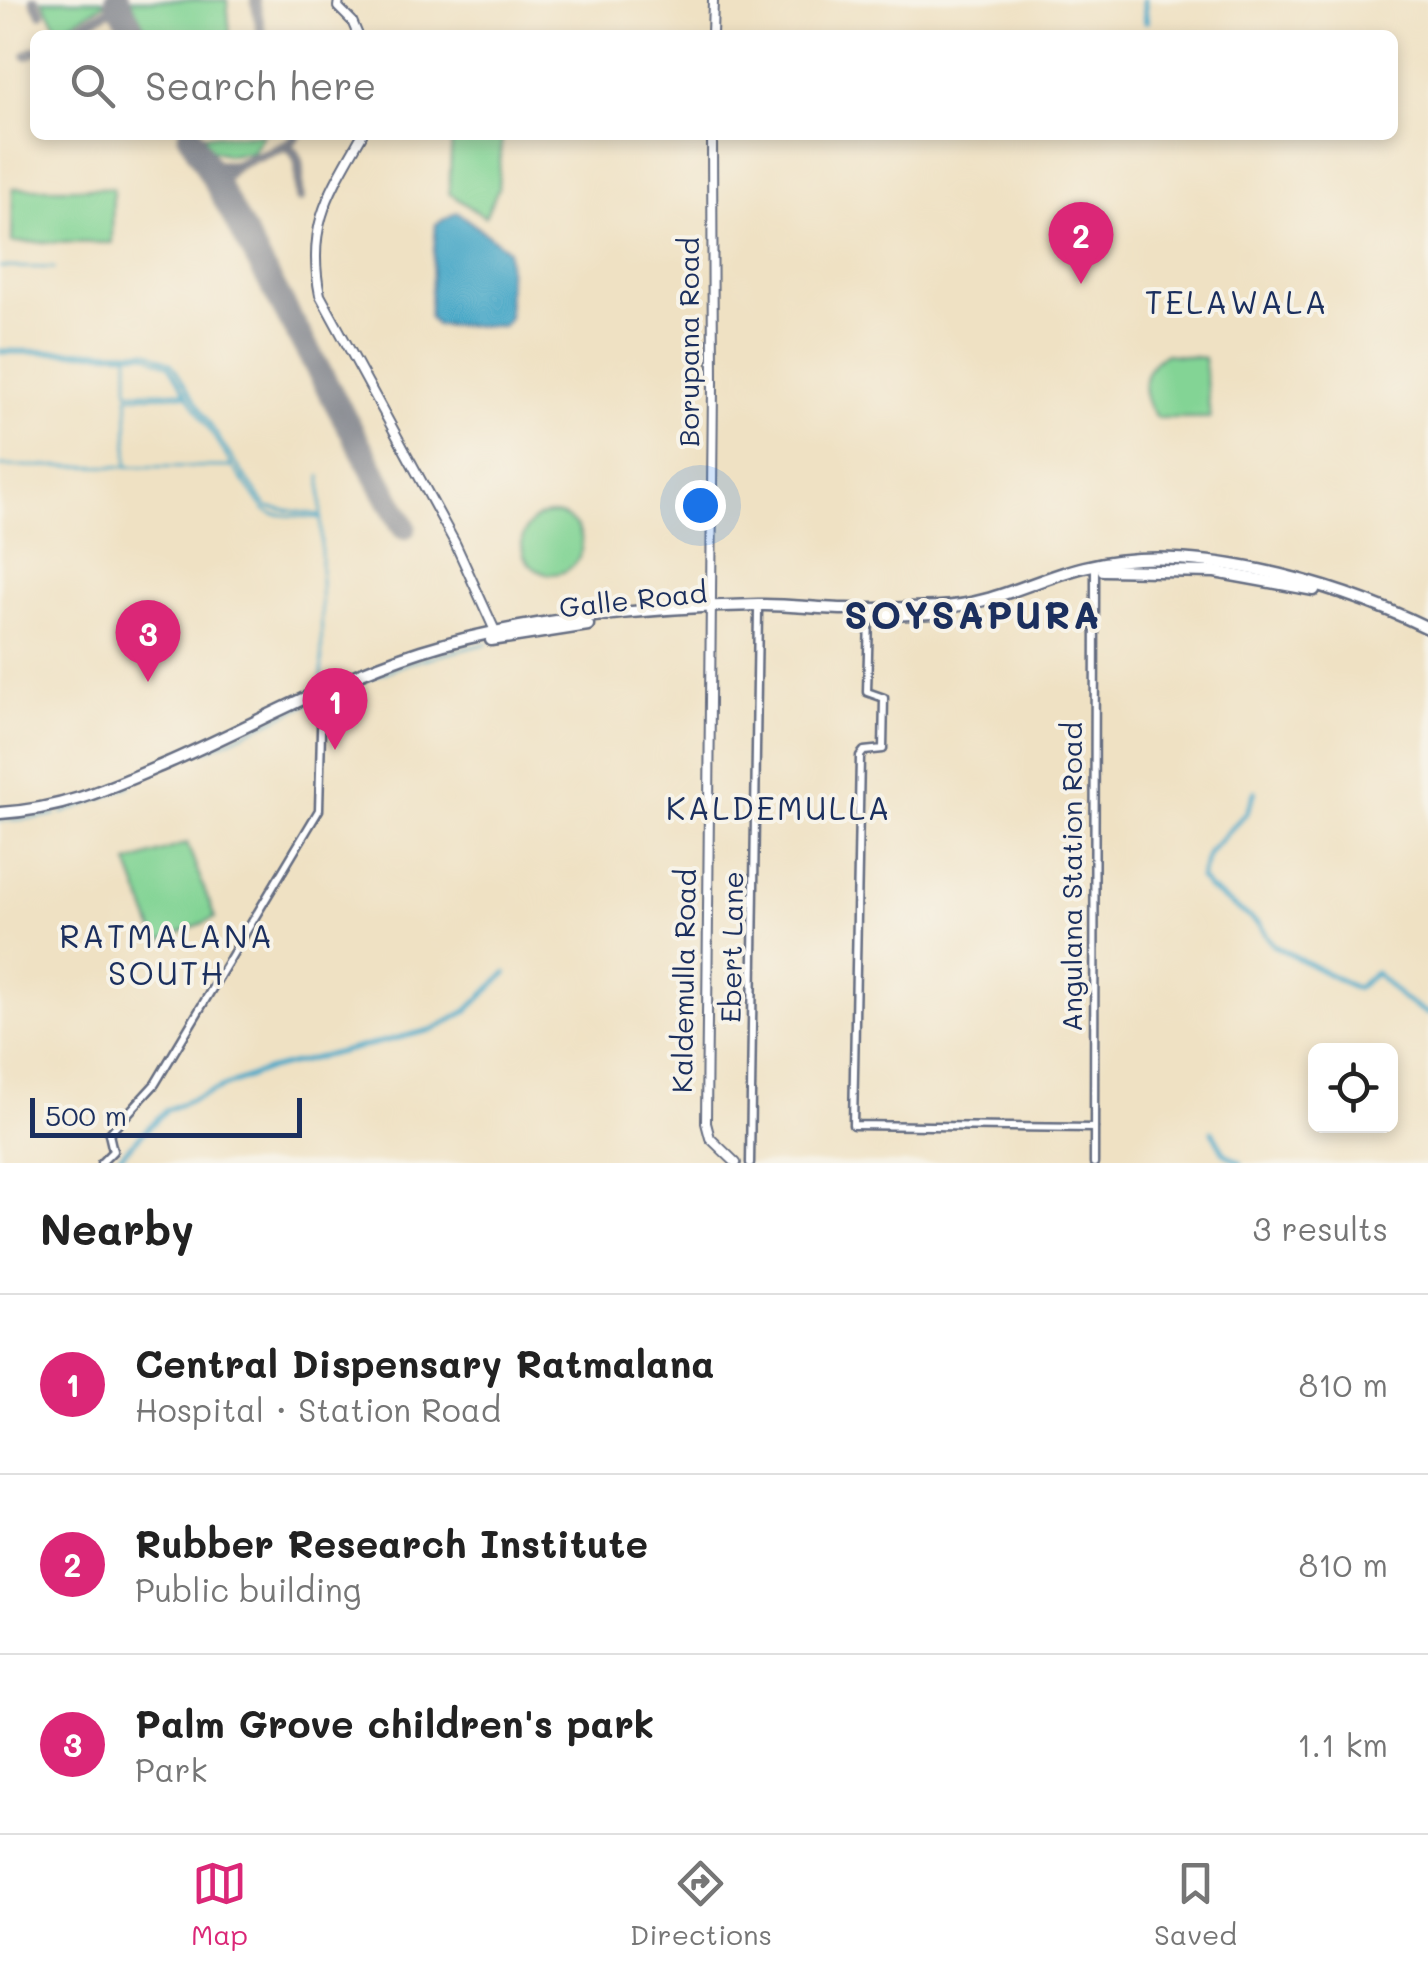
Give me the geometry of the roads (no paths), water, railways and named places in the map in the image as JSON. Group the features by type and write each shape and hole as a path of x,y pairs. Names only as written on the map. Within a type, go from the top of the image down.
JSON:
{"highway":[{"name":"Galle Road","path":"0,816 58,812 100,798 323,694 394,666 493,636 758,605 850,610 962,606 1095,568 1168,561 1255,569 1297,578 1355,597 1428,632"},
{"name":"Galle Road","path":"710,611 870,616 970,610 1095,568 1183,570 1297,586 1352,602 1428,632"}],"main road":[{"path":"712,30 713,0"},
{"path":"341,2 357,30"},
{"path":"362,140 321,212 316,234 320,296 455,543 493,636"},
{"name":"Borupana Road","path":"710,611 712,140"},
{"name":"Kaldemulla Road","path":"710,611 706,1123 710,1138 736,1163"}],"street":[{"name":"Angulana Station Road","path":"1094,1163 1095,568"},
{"name":"Ebert Lane","path":"750,1163 758,611"},
{"path":"870,616 867,692 884,698 882,748 864,751 860,756 854,1124 1094,1128"},
{"path":"101,1163 113,1152 109,1134 154,1084 319,810 323,694"}],"water":[{"path":"457,212 508,250 509,319 503,326 436,325 429,317 436,224"}],"waterway":[{"path":"1144,0 1146,21"},
{"path":"0,267 54,268"},
{"path":"0,350 148,351 172,364 267,507 320,515"},
{"path":"0,353 146,354 169,366 265,510 320,518"},
{"path":"128,356 128,392 184,392"},
{"path":"127,465 128,396 186,395"},
{"path":"0,466 231,467"},
{"path":"321,476 321,573"},
{"path":"321,577 322,685"},
{"path":"325,696 408,663 488,643"},
{"path":"207,750 318,699"},
{"path":"101,799 131,785"},
{"path":"1255,791 1247,812 1209,852 1200,878 1260,925 1273,945 1353,987 1376,973 1403,999 1428,1014"},
{"path":"62,813 98,800"},
{"path":"36,818 56,814"},
{"path":"0,821 34,818"},
{"path":"113,1163 166,1110 266,1070 435,1029 467,1011 506,973"},
{"path":"1212,1131 1224,1153 1241,1163"}],"place":[{"name":"Rubber Research Institute","path":"1081,284"},
{"name":"Palm Grove children's park","path":"148,682"},
{"name":"Central Dispensary Ratmalana","path":"335,750"}],"district":[{"name":"TELAWALA","path":"1237,303"},
{"name":"SOYSAPURA","path":"973,616"},
{"name":"KALDEMULLA","path":"779,809"},
{"name":"RATMALANA SOUTH","path":"167,956"}]}
